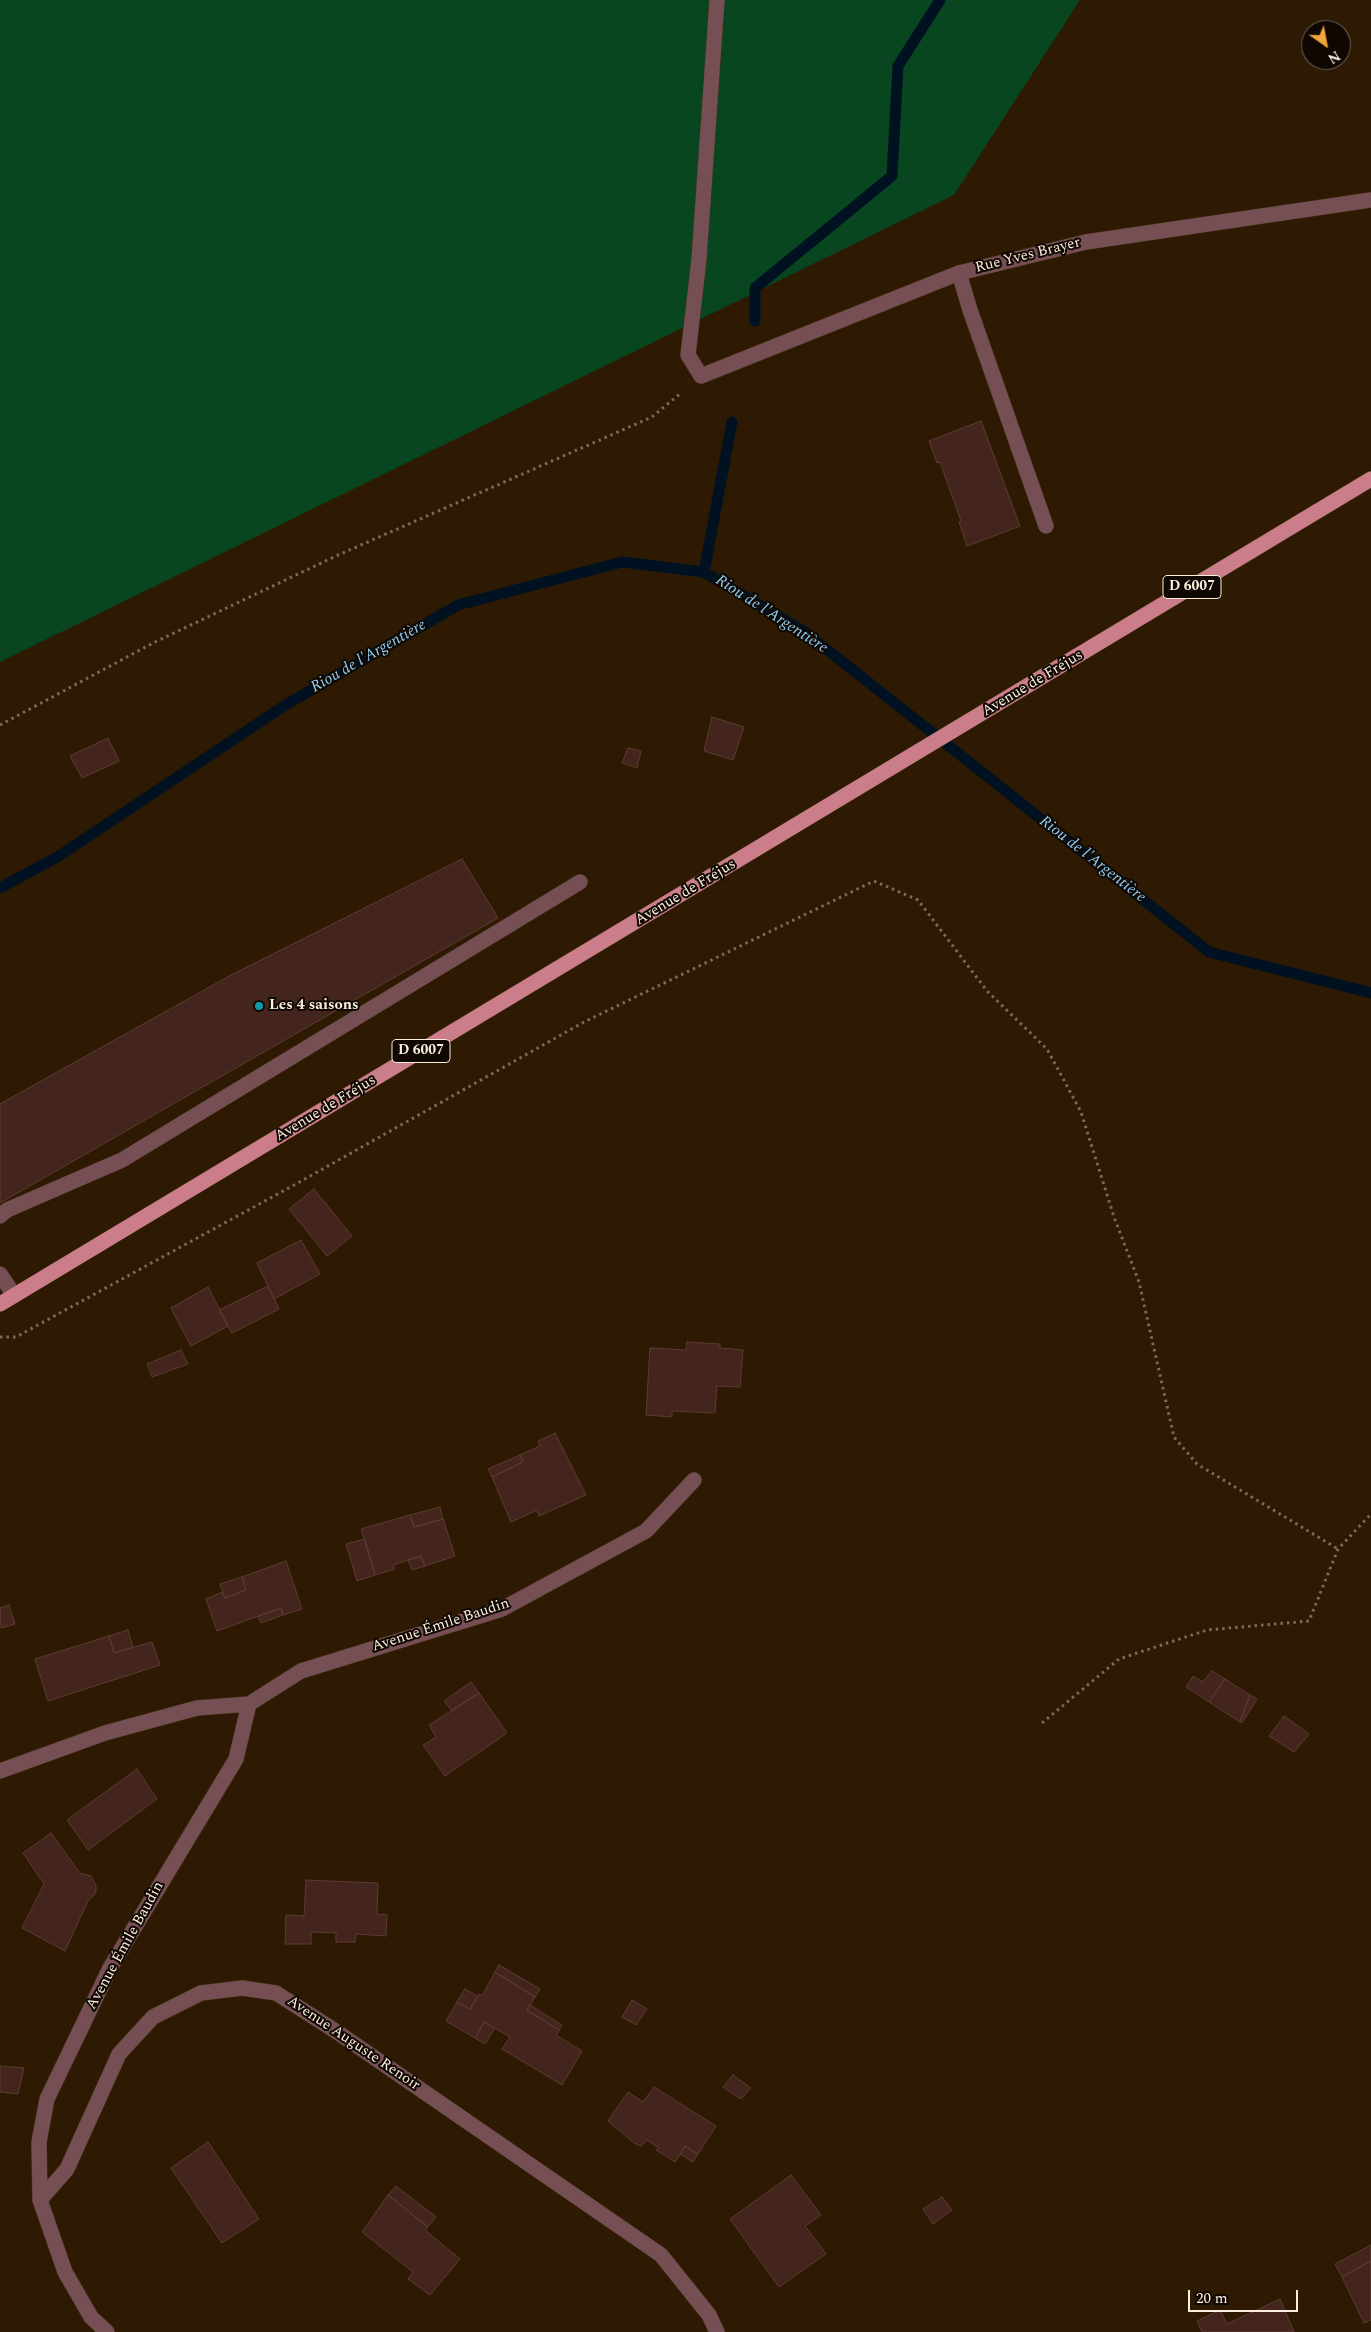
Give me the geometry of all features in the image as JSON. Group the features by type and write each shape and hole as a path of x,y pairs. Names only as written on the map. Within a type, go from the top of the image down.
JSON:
{"main road":[{"name":"Avenue de Fréjus","path":"0,1304 843,799 1371,479"}],"street":[{"path":"701,376 688,355 700,259 717,0"},
{"name":"Rue Yves Brayer","path":"701,376 959,273 1086,242 1371,200"},
{"path":"959,273 970,310 1046,526"},
{"path":"0,1216 7,1210 122,1160 580,882"},
{"path":"0,1274 14,1295"},
{"name":"Avenue Émile Baudin","path":"0,1771 105,1733 198,1708 249,1704 301,1671 502,1609 646,1531 694,1480"},
{"name":"Avenue Émile Baudin","path":"40,2200 39,2142 47,2098 110,1968 236,1759 249,1704"},
{"name":"Avenue Auguste Renoir","path":"40,2200 67,2169 119,2054 153,2017 201,1993 242,1988 276,1993 337,2032 661,2255 710,2315 717,2332"},
{"path":"40,2200 65,2272 91,2317 107,2332"}],"path":[{"path":"0,724 155,642 336,556 652,417 701,376"},
{"path":"0,1337 16,1337 287,1189 584,1022 874,881 918,900 987,991 1047,1049 1081,1112 1114,1217 1139,1282 1174,1437 1197,1464 1338,1549"},
{"path":"1042,1723 1119,1659 1207,1630 1309,1621 1338,1549 1371,1514"}],"green space":[{"path":"0,0 1080,0 954,195 0,662"}],"building":[{"path":"981,421 1020,526 967,546 959,522 961,521 940,462 937,463 929,441"},
{"path":"712,717 744,727 733,760 704,751"},
{"path":"108,738 119,761 82,778 70,756"},
{"path":"628,748 641,751 637,768 622,763"},
{"name":"Les 4 saisons","path":"462,859 498,918 0,1203 0,1104 231,975"},
{"path":"314,1189 352,1236 327,1256 289,1209"},
{"path":"301,1240 320,1274 274,1299 257,1263"},
{"path":"268,1286 279,1309 232,1333 219,1310"},
{"path":"208,1287 228,1326 191,1346 171,1308"},
{"path":"687,1342 720,1344 720,1348 743,1350 740,1387 717,1386 715,1413 672,1411 672,1417 646,1415 650,1348 686,1350"},
{"path":"181,1350 188,1364 152,1377 147,1364"},
{"path":"555,1433 586,1495 539,1516 537,1510 511,1522 492,1477 523,1462 520,1455 540,1446 538,1441"},
{"path":"520,1455 523,1462 492,1477 488,1469"},
{"path":"440,1507 443,1519 414,1527 410,1515"},
{"path":"410,1515 414,1527 443,1519 455,1556 425,1566 421,1556 393,1565 395,1569 375,1575 361,1529"},
{"path":"365,1539 375,1575 357,1581 346,1544"},
{"path":"421,1556 425,1566 412,1570 408,1560"},
{"path":"286,1561 302,1609 283,1615 281,1608 217,1631 206,1599 222,1592 225,1598 246,1590 242,1577"},
{"path":"242,1577 246,1590 225,1598 220,1584"},
{"path":"9,1605 15,1624 1,1628 0,1608"},
{"path":"281,1608 283,1615 261,1623 258,1616"},
{"path":"128,1630 133,1647 114,1653 109,1636"},
{"path":"109,1636 114,1653 152,1642 160,1665 48,1701 35,1659"},
{"path":"1212,1671 1225,1679 1209,1702 1186,1687 1193,1676 1203,1682"},
{"path":"1225,1679 1250,1695 1240,1722 1209,1702"},
{"path":"471,1682 479,1693 452,1711 444,1701"},
{"path":"479,1693 507,1733 445,1776 423,1745 436,1737 429,1725"},
{"path":"1250,1695 1257,1699 1242,1723 1240,1722"},
{"path":"1284,1716 1309,1734 1294,1752 1269,1736"},
{"path":"137,1769 157,1799 88,1850 67,1820"},
{"path":"51,1833 80,1873 91,1876 96,1886 96,1893 88,1901 65,1951 22,1928 44,1884 23,1853"},
{"path":"306,1880 378,1883 377,1914 387,1915 386,1936 356,1934 355,1942 336,1942 336,1933 311,1932 311,1944 285,1944 286,1915 304,1916"},
{"path":"499,1965 540,1989 535,1997 495,1972"},
{"path":"495,1972 535,1997 527,2010 559,2030 556,2035 582,2051 562,2085 502,2049 510,2037 484,2022 475,2038 446,2021 457,2002 470,2009 479,1994 482,1996"},
{"path":"465,1989 478,1996 470,2009 457,2002"},
{"path":"632,2000 647,2009 636,2025 622,2017"},
{"path":"530,2005 562,2025 559,2030 527,2010"},
{"path":"484,2022 495,2028 485,2044 475,2038"},
{"path":"0,2066 24,2068 18,2094 0,2092"},
{"path":"733,2075 751,2088 741,2099 723,2087"},
{"path":"654,2087 716,2126 698,2154 685,2146 675,2162 656,2150 659,2148 647,2140 641,2146 634,2143 608,2121 628,2092 643,2102"},
{"path":"208,2142 259,2219 222,2243 171,2168"},
{"path":"685,2146 698,2154 693,2162 680,2154"},
{"path":"791,2175 821,2215 805,2226 826,2254 779,2287 730,2219"},
{"path":"396,2186 436,2217 428,2227 388,2195"},
{"path":"388,2195 428,2227 425,2230 460,2259 430,2295 408,2279 413,2272 362,2232"},
{"path":"942,2197 952,2210 933,2224 923,2209"},
{"path":"1371,2245 1371,2261 1342,2277 1335,2264"},
{"path":"1371,2261 1371,2320 1364,2323 1342,2277"},
{"path":"1280,2299 1294,2332 1202,2332 1197,2321 1220,2310 1227,2324"}],"waterway":[{"path":"755,321 755,288 892,176 898,66 940,0"},
{"path":"704,572 732,422"},
{"name":"Riou de l'Argentière","path":"0,888 59,856 287,704 458,605 622,562 704,572 805,632 1209,952 1371,993"}],"place":[{"name":"Les 4 saisons","path":"259,1006"}]}
